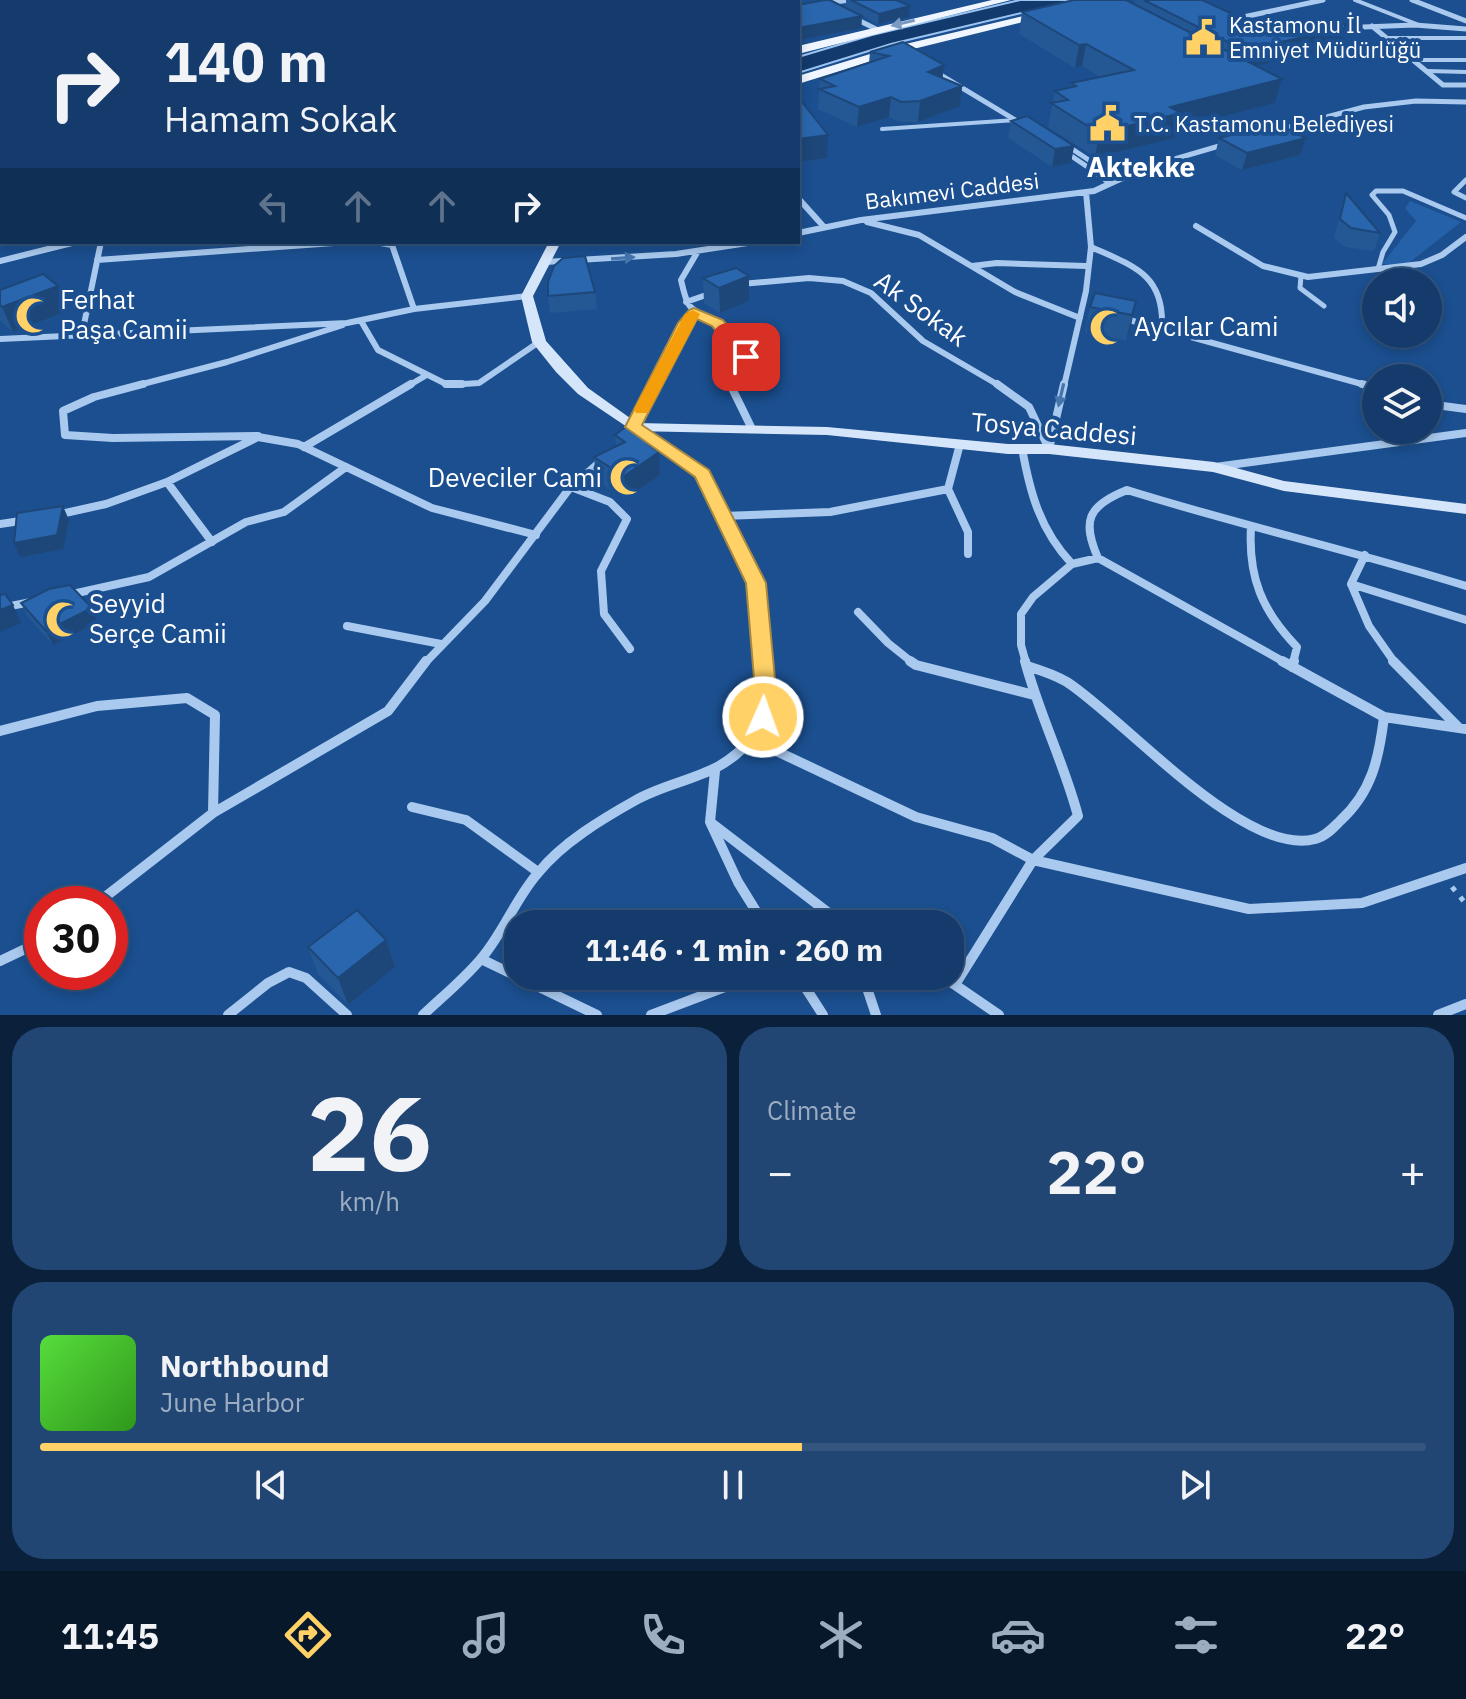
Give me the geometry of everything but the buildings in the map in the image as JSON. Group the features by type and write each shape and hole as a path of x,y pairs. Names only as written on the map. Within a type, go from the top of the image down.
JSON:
{"main road":[{"path":"800,49 1006,0"},
{"path":"800,79 1054,11"},
{"path":"554,244 527,296 539,342 583,391 630,434"},
{"name":"Tosya Caddesi","path":"630,434 752,429 827,431 1049,449 1214,467 1284,486 1466,509"}],"street":[{"path":"824,2 850,0"},
{"path":"1237,26 1226,21 1323,0"},
{"path":"1412,0 1466,21"},
{"path":"824,2 837,10"},
{"path":"850,16 876,29"},
{"path":"1325,28 1420,25 1466,29"},
{"path":"1372,26 1443,85 1466,85"},
{"path":"928,64 1028,124 1016,120 928,64"},
{"path":"1271,132 1364,107 1416,101 1466,102"},
{"path":"1054,138 1112,180"},
{"name":"Bakımevi Caddesi","path":"800,233 861,220 1086,192 1112,180 1240,141"},
{"name":"Bakımevi Caddesi","path":"1058,147 1112,180"},
{"path":"1049,449 1081,314 1091,247 1086,192"},
{"path":"800,200 824,227"},
{"path":"861,220 919,235 1015,292 1081,314 1095,313"},
{"path":"1196,226 1256,264 1301,276 1362,270"},
{"path":"1416,268 1462,245 1466,237"},
{"path":"0,261 68,244"},
{"path":"82,334 101,244"},
{"path":"215,250 220,244"},
{"path":"97,260 315,244"},
{"path":"386,244 392,245 414,309"},
{"path":"545,262 698,251 742,244"},
{"path":"1091,247 1124,262 1154,284 1162,301 1162,327"},
{"path":"698,251 681,280 686,302 694,313 717,323 746,357 745,368 729,383 752,429"},
{"path":"972,266 997,263 1086,266"},
{"name":"Ak Sokak","path":"686,302 729,288 809,278 843,281 871,293 923,341 989,378 1029,407 1049,449"},
{"path":"0,339 347,323 414,309 527,296"},
{"path":"423,1015 481,959 538,872 565,848 611,814 641,797 715,771 751,739 763,717 766,690 756,583 703,474 630,434 694,313"},
{"path":"1109,316 1162,327 1362,384"},
{"path":"361,321 378,350 448,385 479,383 539,342"},
{"path":"347,323 315,336 227,362 94,397 63,411 65,435 93,439 217,432 258,437 304,447 432,508 536,535"},
{"path":"304,447 425,376"},
{"path":"1442,406 1466,409"},
{"path":"1214,467 1466,433"},
{"path":"0,524 106,504 167,482 258,437"},
{"path":"960,444 948,489 968,532 968,554"},
{"path":"1022,448 1029,494 1042,527 1052,545 1072,564"},
{"path":"119,886 213,813 388,711 441,644 485,601 571,487 604,459"},
{"path":"57,597 149,577 246,522 284,512 346,467"},
{"path":"167,482 212,542"},
{"path":"571,487 611,503 623,511 627,519 601,571 604,614 630,649"},
{"path":"723,516 830,512 948,489"},
{"path":"1463,728 1384,717 1098,558 1086,532 1088,520 1103,504 1127,490 1466,586"},
{"path":"1251,527 1250,574 1276,626 1297,647 1292,667"},
{"path":"1365,555 1351,584 1358,611 1378,643 1463,728"},
{"path":"964,970 1033,860 1078,816 1067,775 1034,695 1021,645 1021,614 1033,597 1072,564 1098,558"},
{"path":"1351,584 1466,620"},
{"path":"0,608 43,600"},
{"path":"858,612 888,643 916,665 1034,695"},
{"path":"347,626 441,644"},
{"path":"1027,666 1066,682 1241,822 1261,833 1291,840 1319,838 1366,796 1380,752 1384,717"},
{"path":"0,731 97,706 187,698 215,715 213,813"},
{"path":"751,739 916,817 992,838 1033,860 1249,909 1362,903 1466,868"},
{"path":"715,771 710,822 738,882 755,910"},
{"path":"412,807 466,820 538,872"},
{"path":"710,822 825,910"},
{"path":"0,961 24,950"},
{"path":"481,959 597,1015"},
{"path":"228,1015 268,983 289,972 306,978 347,1015"},
{"path":"964,989 999,1015"},
{"path":"651,1015 717,990"},
{"path":"807,990 823,1015"},
{"path":"868,990 876,1015"},
{"path":"1438,1015 1466,1004"}],"lane":[{"path":"1355,0 1420,25"},
{"path":"1387,38 1466,38"},
{"path":"1415,60 1466,60"},
{"path":"1428,71 1466,72"},
{"path":"882,129 1016,120"},
{"path":"1466,180 1454,192 1466,198"},
{"path":"1378,268 1383,252 1395,232 1389,215 1372,195 1376,191 1403,191 1466,218"},
{"path":"1301,276 1300,288 1324,306"}],"shaded area":[{"path":"1020,0 1076,0 891,44 800,72 800,56 872,35"},
{"path":"1410,201 1461,222 1405,266 1382,264 1416,221 1405,208"}],"slow traffic":[{"path":"642,409 693,314"}],"place":[{"name":"Kastamonu İl Emniyet Müdürlüğü","path":"1203,38"},
{"name":"T.C. Kastamonu Belediyesi","path":"1108,124"},
{"name":"Ferhat Paşa Camii","path":"34,315"},
{"name":"Aycılar Cami","path":"1108,327"},
{"name":"Deveciler Cami","path":"628,478"},
{"name":"Seyyid Serçe Camii","path":"63,619"}],"district":[{"name":"Aktekke","path":"1141,167"}],"route":[{"path":"746,357 717,323 708,316 694,313 633,427 703,474 756,583 766,690 763,717"}]}
